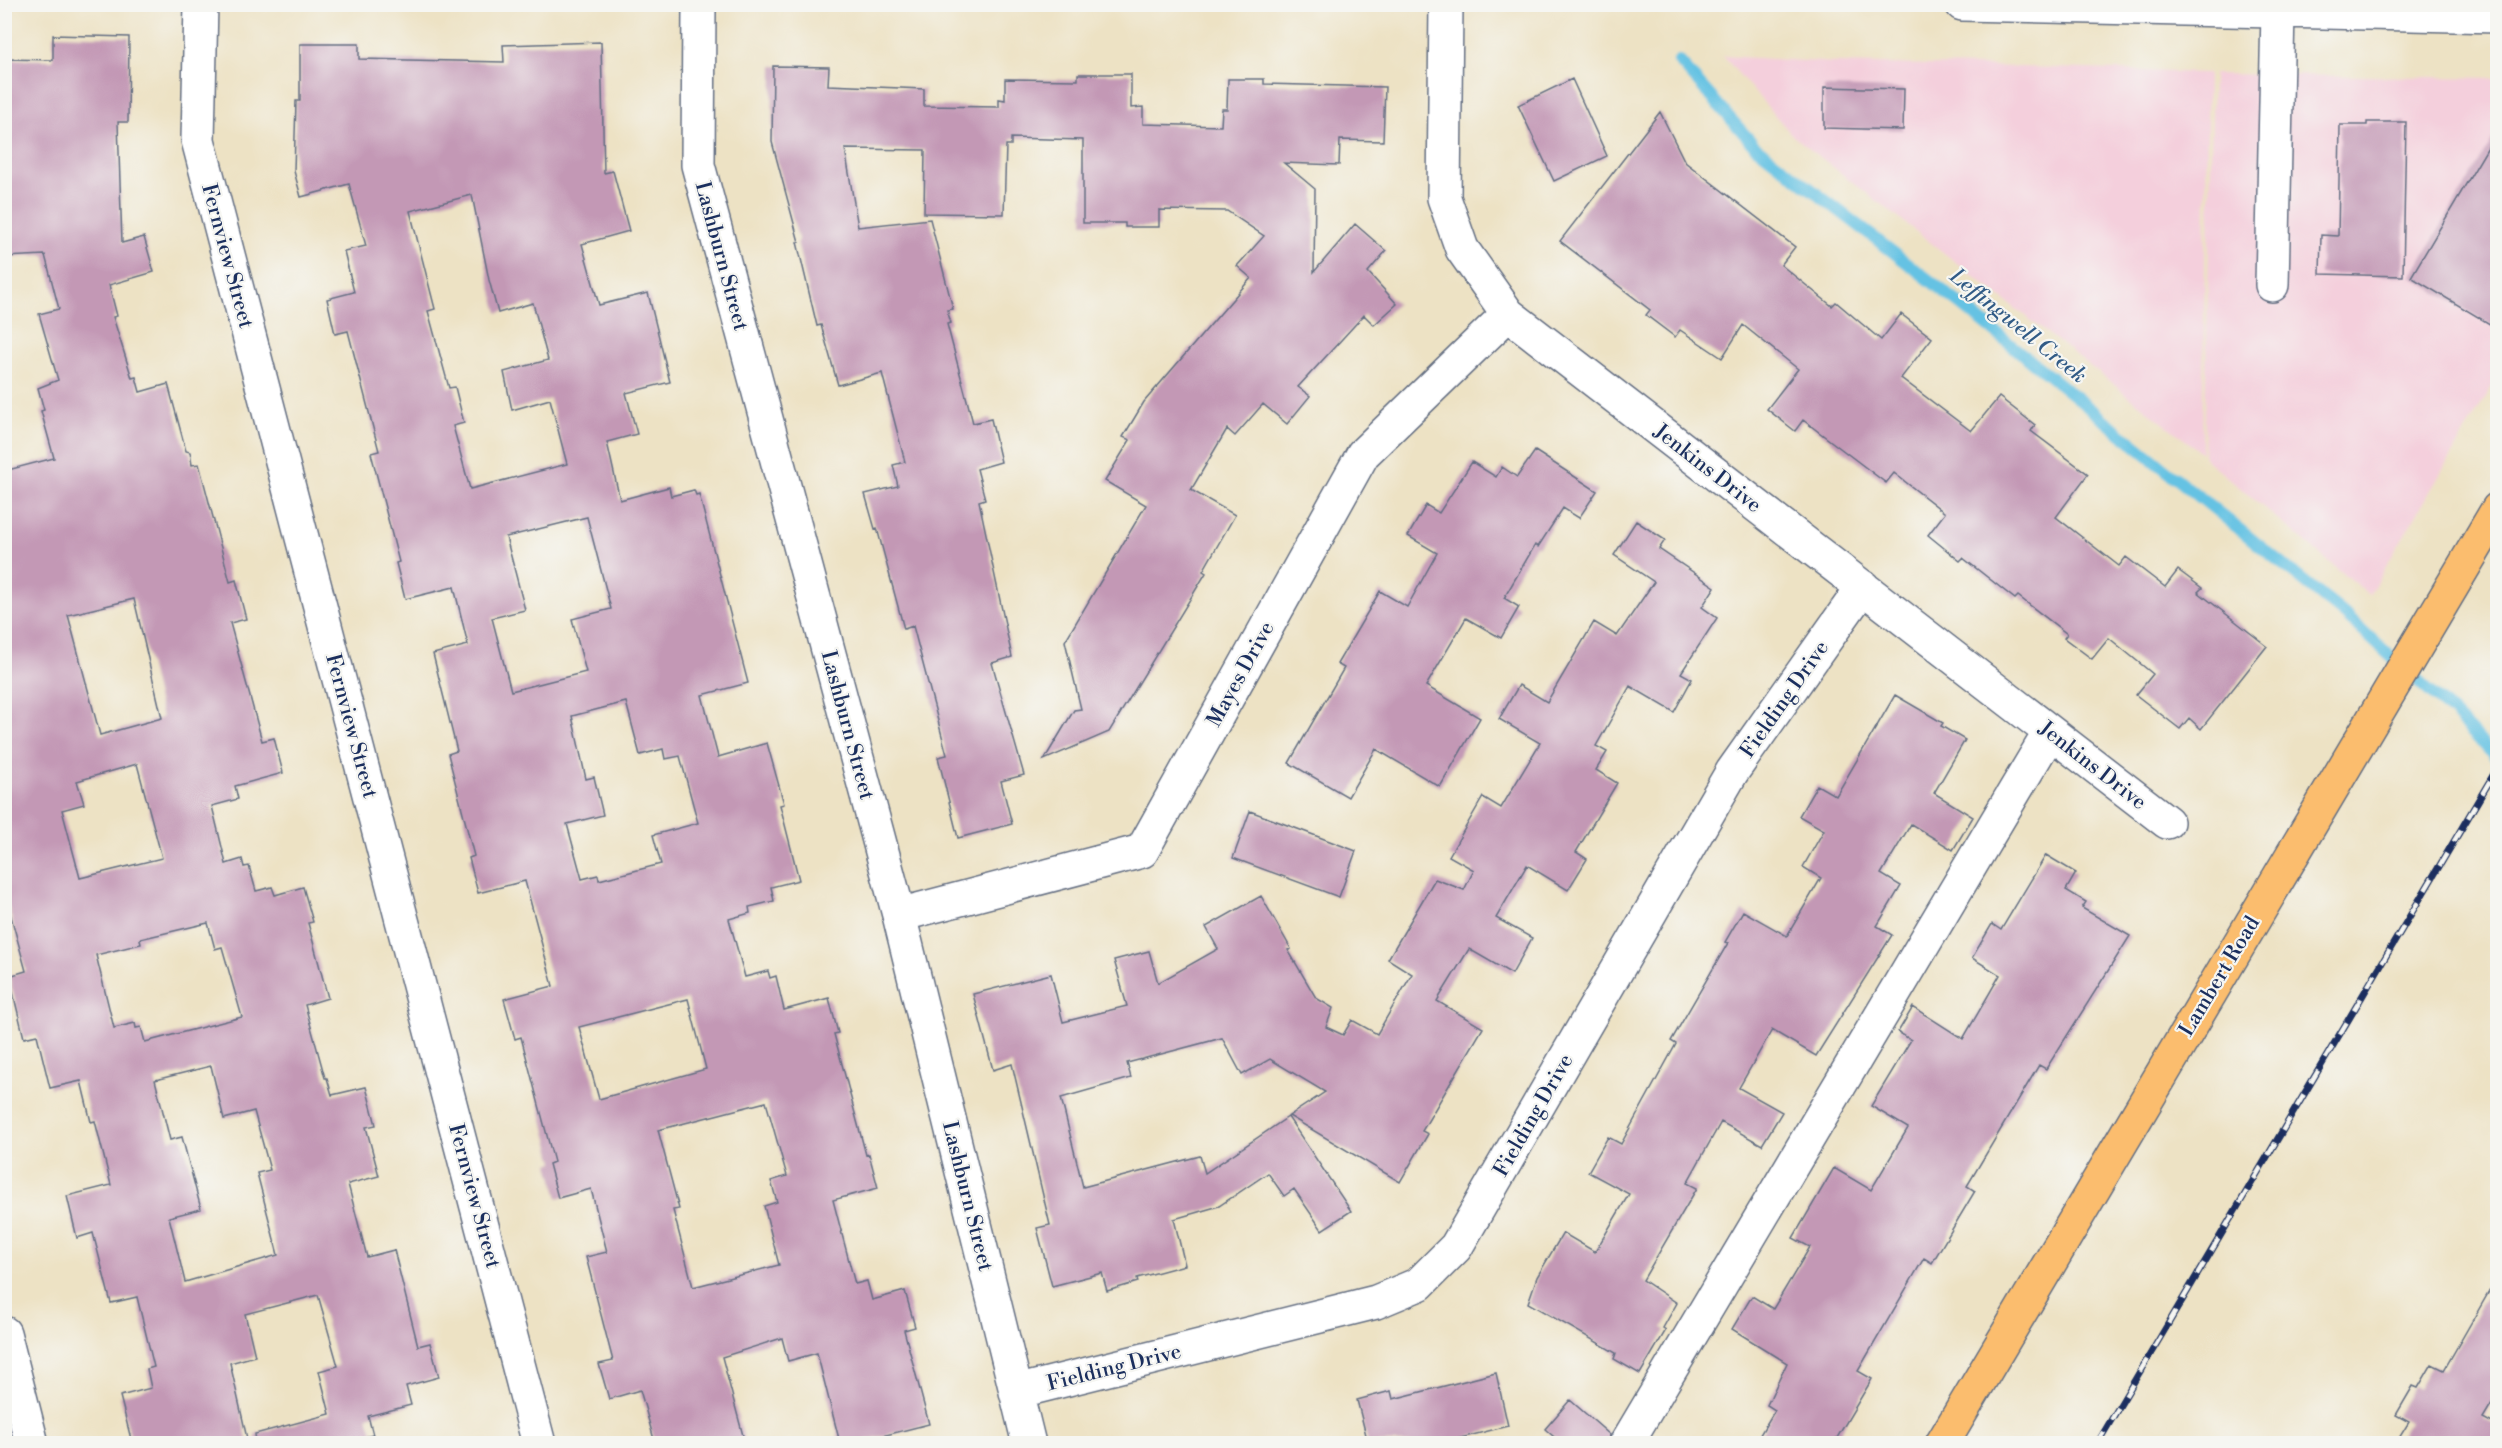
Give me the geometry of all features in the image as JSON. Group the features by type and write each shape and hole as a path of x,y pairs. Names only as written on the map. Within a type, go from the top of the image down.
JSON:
{"main road":[{"name":"Lambert Road","path":"1942,1443 2498,509"}],"street":[{"name":"Fernview Street","path":"201,4 198,140 539,1443"},
{"name":"Lashburn Street","path":"699,4 698,165 899,915 1029,1443"},
{"name":"Jenkins Drive","path":"1446,4 1444,198 1462,249 1508,314 2167,822"},
{"path":"1962,4 2278,11 2360,9 2498,16"},
{"path":"2272,285 2278,11"},
{"name":"Mayes Drive","path":"899,915 1142,851 1363,454 1508,314"},
{"name":"Fielding Drive","path":"1016,1392 1376,1302 1419,1284 1456,1247 1732,772 1863,587"},
{"path":"1626,1443 2050,732"},
{"path":"4,1333 32,1443"}],"shaded area":[{"path":"1723,56 1838,63 2208,73 2202,453 1793,136"},
{"path":"2213,74 2497,78 2497,378 2369,595 2204,458"}],"building":[{"path":"53,35 129,37 128,122 118,122 122,243 144,237 154,272 109,285 117,316 113,317 132,378 136,377 140,392 168,384 186,451 190,452 192,465 199,464 230,582 236,580 246,619 230,623 262,741 274,738 283,773 235,786 238,799 212,806 226,864 242,859 244,867 249,866 256,891 272,887 275,895 303,887 313,922 308,923 328,998 305,1005 325,1078 327,1078 332,1095 366,1087 376,1125 366,1127 379,1176 348,1184 367,1257 394,1250 418,1346 430,1343 439,1377 406,1386 411,1405 368,1416 373,1435 341,1443 256,1443 255,1434 330,1414 319,1371 338,1366 318,1295 245,1314 255,1356 230,1363 248,1443 132,1443 120,1396 151,1388 147,1369 154,1367 137,1297 111,1303 93,1233 77,1238 67,1196 111,1185 95,1121 91,1122 81,1081 50,1088 37,1035 24,1038 9,976 26,971 4,891 4,471 54,458 41,411 44,410 38,388 58,380 39,314 59,309 45,255 5,257 4,59 53,60","holes":["134,599 162,718 100,735 68,615","137,764 162,858 80,878 62,810 84,804 77,781","208,923 215,949 222,947 242,1017 145,1042 141,1027 136,1028 135,1023 114,1028 96,955 141,944 140,939","211,1066 224,1119 254,1111 270,1170 257,1173 278,1255 185,1282 169,1217 201,1209 182,1137 170,1140 155,1080"]},
{"path":"601,42 604,173 613,171 629,231 582,244 599,305 648,293 670,382 626,393 637,434 607,442 620,500 669,487 671,496 694,490 696,495 699,494 748,683 702,695 718,757 767,743 784,804 780,805 799,880 771,887 774,901 749,907 750,913 729,919 745,977 768,971 770,978 776,976 784,1010 829,998 838,1033 834,1034 866,1155 869,1154 878,1188 833,1200 855,1284 867,1281 872,1300 905,1291 915,1327 904,1330 929,1424 855,1443 840,1443 817,1353 788,1361 782,1338 722,1357 745,1443 655,1443 640,1390 609,1399 599,1364 613,1361 586,1257 607,1252 591,1189 558,1198 549,1164 554,1162 521,1037 515,1039 504,999 553,986 525,881 478,893 469,858 474,856 448,754 457,751 433,654 468,645 454,587 405,599 396,563 399,562 371,453 379,451 348,331 335,334 327,299 354,292 344,251 366,246 349,184 301,197 294,171 296,101 300,101 300,44 359,44 359,59 504,62 503,45","holes":["472,195 498,313 533,303 548,360 504,372 512,410 550,399 567,464 470,489 453,426 464,423 455,387 449,388 428,311 435,309 410,211","587,517 611,609 572,619 586,672 511,691 492,618 525,610 506,537","626,702 640,755 663,749 665,759 680,756 698,823 653,835 661,864 599,880 598,875 582,879 567,824 603,815 594,777 586,779 572,716","688,999 706,1069 599,1099 579,1027","766,1102 787,1176 771,1181 777,1202 764,1206 779,1265 693,1287 673,1210 679,1209 658,1130"]},
{"path":"773,66 829,67 828,85 924,89 924,106 999,107 999,99 1005,100 1005,79 1078,80 1078,74 1131,74 1131,108 1143,107 1143,124 1221,126 1222,109 1227,109 1228,79 1264,79 1264,84 1385,87 1383,141 1340,140 1339,165 1284,163 1315,189 1314,272 1355,224 1386,251 1368,272 1397,304 1374,325 1364,315 1298,387 1310,396 1287,424 1263,404 1235,436 1227,429 1191,490 1235,515 1203,571 1206,573 1109,732 1044,760 1074,710 1081,709 1065,641 1146,505 1105,481 1130,440 1123,437 1144,402 1251,278 1237,266 1264,236 1227,211 1159,210 1159,227 1125,227 1125,223 1083,223 1083,140 1011,138 1011,145 1006,145 1004,214 924,213 925,150 845,149 858,227 930,219 953,309 947,310 951,323 947,324 973,423 991,419 1001,462 977,469 985,499 979,501 1012,657 992,663 1024,775 1001,781 1012,824 958,838 938,757 947,755 913,626 904,629 877,528 875,529 865,494 898,486 893,465 905,462 882,373 838,385 821,325 817,326 797,242 799,242 772,142"},
{"path":"1572,79 1607,156 1554,181 1518,105"},
{"path":"1824,87 1904,89 1903,130 1824,128"},
{"path":"1660,112 1685,162 1795,247 1781,265 1832,306 1836,302 1881,340 1901,314 1932,338 1901,378 1971,431 1999,397 2035,425 2031,431 2088,474 2056,517 2119,566 2126,557 2165,587 2178,570 2202,588 2198,592 2267,646 2201,729 2189,718 2180,729 2136,695 2153,674 2109,638 2092,659 2064,638 2067,634 2018,596 2015,599 1963,558 1960,561 1928,535 1945,513 1894,473 1886,483 1803,420 1795,431 1767,409 1798,369 1743,325 1722,358 1680,330 1675,337 1646,315 1650,310 1560,241"},
{"path":"2367,122 2406,122 2403,276 2320,274 2321,235 2338,236 2340,125 2367,125"},
{"path":"2498,130 2498,329 2411,277"},
{"path":"1535,451 1597,491 1579,518 1563,508 1538,547 1535,545 1504,598 1519,607 1501,638 1466,618 1426,686 1480,718 1440,787 1376,749 1348,797 1289,763 1344,668 1337,664 1380,591 1407,607 1437,553 1408,536 1426,505 1439,513 1472,462 1496,477 1502,467 1517,477"},
{"path":"1636,521 1665,540 1659,549 1715,587 1702,607 1717,618 1681,673 1692,679 1674,712 1630,686 1596,746 1607,752 1596,770 1617,783 1576,852 1587,859 1568,890 1527,865 1496,918 1532,938 1512,974 1469,949 1437,1001 1483,1028 1422,1131 1428,1134 1400,1182 1289,1116 1325,1092 1270,1059 1242,1075 1222,1038 1127,1063 1131,1078 1061,1098 1083,1187 1200,1156 1205,1173 1288,1117 1351,1211 1322,1230 1294,1189 1284,1196 1268,1173 1219,1206 1174,1219 1185,1265 1137,1278 1138,1282 1107,1291 1102,1273 1052,1286 1037,1228 1050,1225 1012,1064 993,1070 973,994 1051,974 1063,1022 1127,1006 1114,960 1149,951 1158,983 1218,949 1206,927 1261,896 1291,949 1288,950 1316,998 1333,1008 1326,1027 1343,1035 1352,1020 1377,1034 1412,974 1388,959 1435,879 1464,890 1474,870 1449,856 1483,797 1501,808 1540,743 1499,719 1519,685 1547,702 1594,622 1617,636 1654,582 1614,555"},
{"path":"1895,695 1943,723 1941,726 1965,740 1934,793 1973,817 1953,850 1911,824 1881,874 1901,886 1877,926 1892,935 1816,1056 1772,1030 1739,1088 1782,1112 1762,1145 1721,1122 1687,1183 1697,1188 1643,1280 1677,1303 1663,1328 1666,1330 1640,1374 1614,1359 1616,1353 1528,1303 1537,1277 1563,1233 1595,1252 1629,1194 1588,1172 1608,1137 1621,1144 1676,1044 1671,1041 1728,943 1725,942 1743,911 1787,936 1821,878 1803,867 1824,830 1799,816 1817,785 1836,796"},
{"path":"1250,811 1356,851 1339,897 1233,858"},
{"path":"2046,855 2076,873 2066,890 2086,902 2082,908 2130,936 2046,1069 2039,1065 1967,1186 1975,1191 1932,1263 1924,1258 1858,1371 1872,1379 1834,1443 1755,1443 1775,1410 1767,1405 1787,1363 1732,1329 1752,1296 1773,1309 1810,1247 1793,1238 1834,1168 1871,1190 1908,1128 1871,1106 1911,1040 1898,1032 1913,1007 1963,1039 2000,975 1972,958 1992,924 2001,930"},
{"path":"2498,1276 2498,1393 2483,1418 2498,1426 2498,1443 2396,1443 2409,1422 2396,1415 2413,1386 2418,1388 2432,1364 2444,1370"},
{"path":"1496,1373 1508,1426 1441,1443 1368,1443 1357,1400 1391,1391 1393,1399"},
{"path":"1570,1400 1610,1435 1607,1443 1561,1443 1545,1429"}],"waterway":[{"name":"Leffingwell Creek","path":"1679,61 1755,146 1963,306 2343,613 2454,714 2498,759"}],"railway":[{"path":"2097,1444 2498,767"}]}
